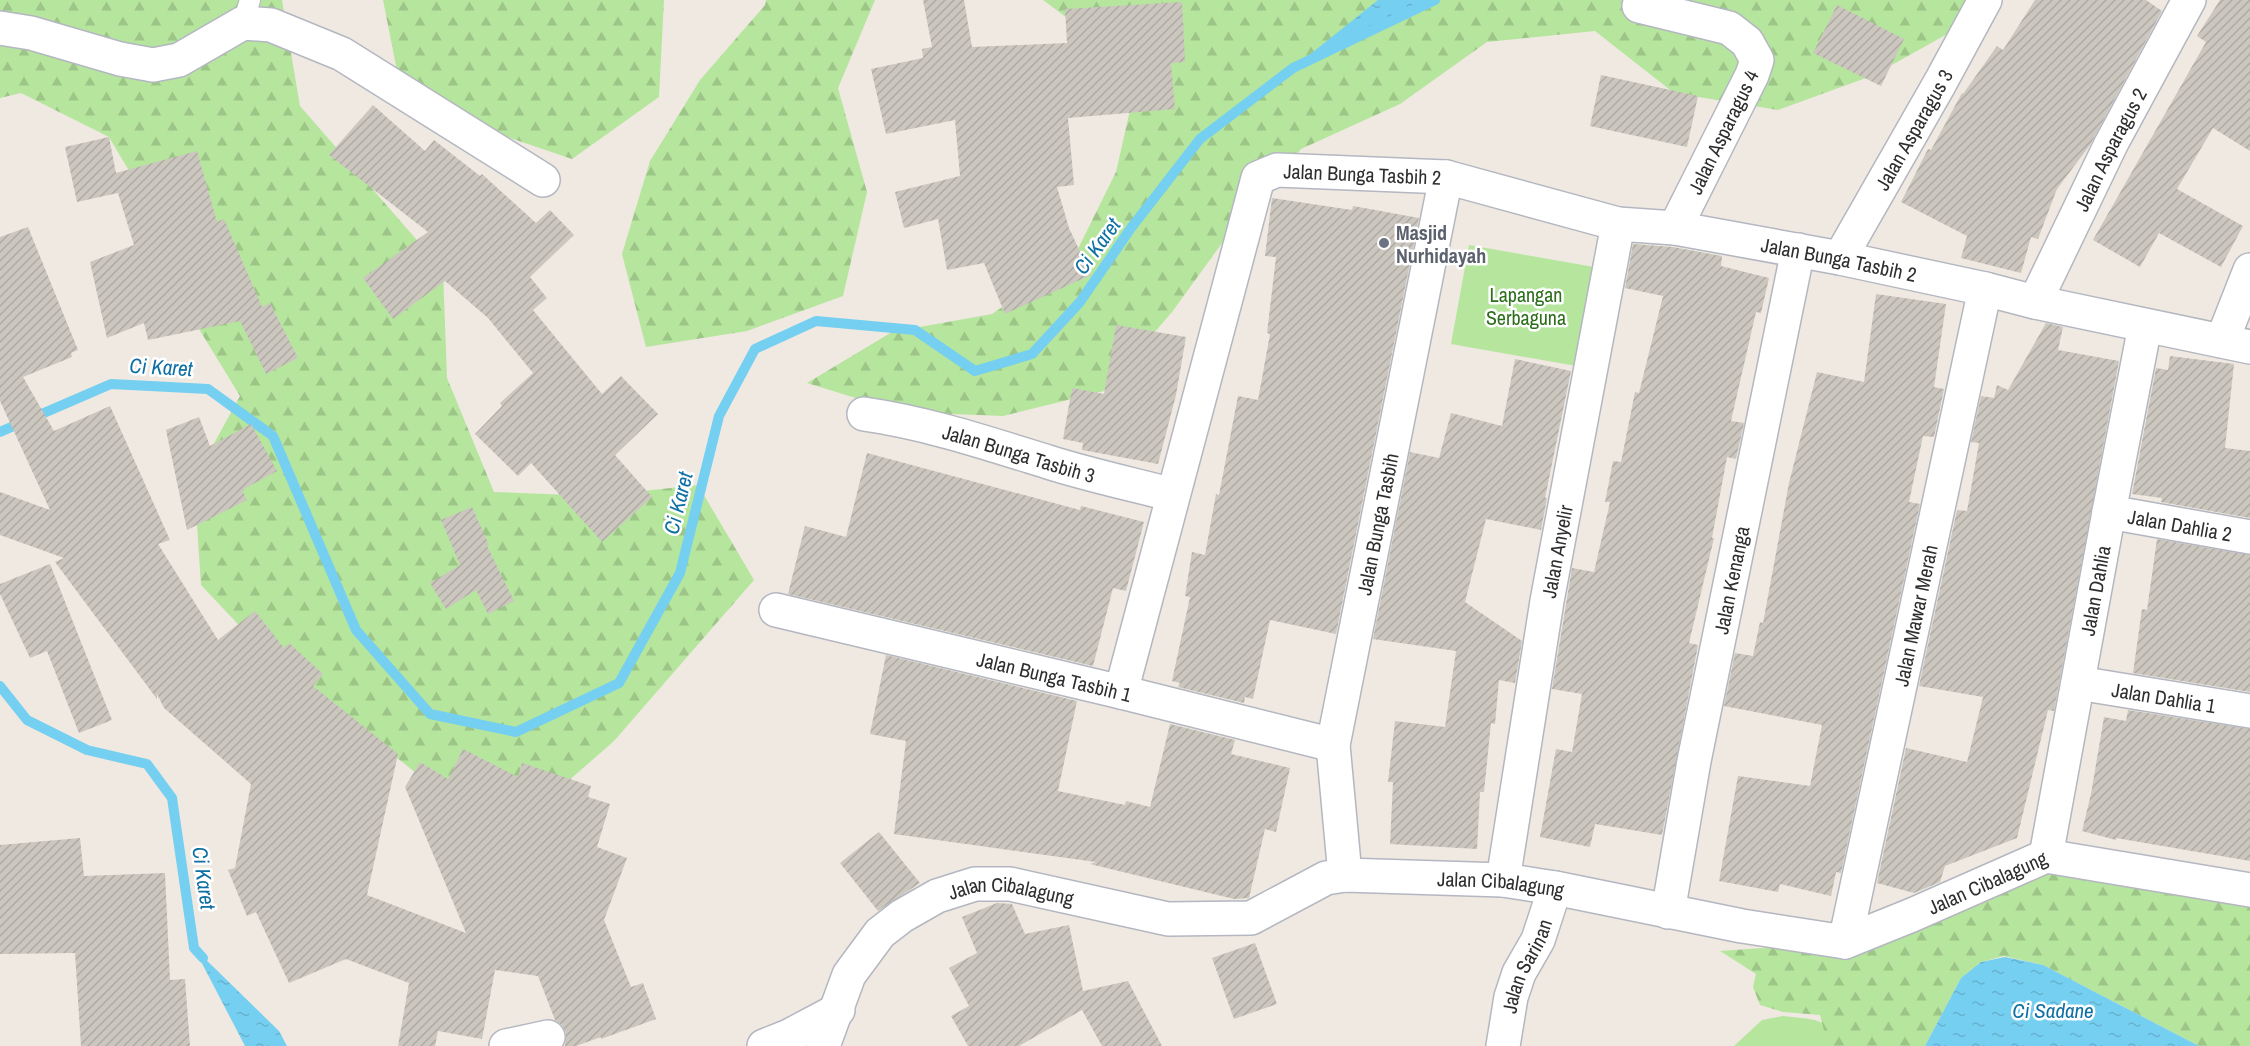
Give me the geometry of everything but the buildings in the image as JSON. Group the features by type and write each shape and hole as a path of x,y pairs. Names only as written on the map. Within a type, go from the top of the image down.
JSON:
{"street":[{"name":"Jalan Asparagus 3","path":"1840,258 1924,113 1985,0"},
{"name":"Jalan Asparagus 2","path":"2035,302 2111,144 2189,0"},
{"name":"Jalan Asparagus 4","path":"1639,6 1729,28 1747,42 1757,60 1752,75 1675,228"},
{"path":"0,28 31,33 120,59 153,65 179,60 246,12 271,25 342,54 543,180"},
{"name":"Jalan Bunga Tasbih 2","path":"1121,692 1258,178 1277,170 1446,177 1618,224 1675,228 1840,258 2236,344"},
{"name":"Jalan Bunga Tasbih","path":"1345,875 1333,745 1446,177"},
{"name":"Jalan Anyelir","path":"1503,880 1547,601 1618,224"},
{"name":"Jalan Kenanga","path":"1668,912 1694,761 1798,250"},
{"path":"2236,344 2250,270"},
{"name":"Jalan Mawar Merah","path":"1845,942 1985,289"},
{"name":"Jalan Dahlia","path":"2046,856 2145,326"},
{"name":"Jalan Bunga Tasbih 3","path":"864,414 894,418 1173,495"},
{"name":"Jalan Dahlia 2","path":"2109,512 2250,537"},
{"name":"Jalan Bunga Tasbih 1","path":"776,610 1333,745"},
{"name":"Jalan Dahlia 1","path":"2078,683 2250,711"},
{"name":"Jalan Cibalagung","path":"823,1046 849,975 880,933 902,916 937,896 975,884 1010,884 1167,919 1251,918 1326,878 1345,875 1503,880 1555,888 1668,912 1845,942 2046,856 2250,890"},
{"name":"Jalan Sarinan","path":"1503,1046 1516,981 1538,940 1555,888"},
{"path":"764,1046 789,1036 838,1010"},
{"path":"506,1046 549,1037"}],"green space":[{"path":"0,0 282,0 300,106 443,270 447,378 494,492 597,496 698,485 754,580 614,741 535,810 435,788 267,655 201,585 194,480 240,396 188,311 157,218 109,137 21,93 0,98"},
{"path":"383,0 664,0 659,97 572,159 475,126 397,71"},
{"path":"766,0 875,0 838,88 867,192 843,296 747,331 646,347 622,254 650,161 700,80 765,5"},
{"path":"1043,0 1968,0 1965,24 1874,75 1778,110 1674,93 1595,31 1487,42 1400,104 1301,149 1233,228 1172,312 1104,391 1003,416 901,412 807,383 892,332 992,314 1073,259 1116,172 1137,79"},
{"name":"Lapangan Serbaguna","path":"1469,245 1600,268 1582,367 1451,344"},
{"path":"2046,856 2250,890 2250,1046 2199,1046 2043,965 2004,956 1981,962 1961,978 1925,1046 1828,1046 1820,1015 1783,1012 1760,1005 1753,987 1756,974 1720,951 1845,942"},
{"path":"1783,1016 1818,1021 1831,1030 1840,1046 1734,1046 1762,1020"}],"water":[{"path":"1378,0 1435,0 1293,68"},
{"path":"194,948 279,1031 287,1046 245,1046"},
{"name":"Ci Sadane","path":"2005,957 2043,965 2199,1046 1925,1046 1961,978 1981,962"}],"waterway":[{"name":"Ci Karet","path":"0,432 111,384 208,389 273,436 356,630 430,714 516,732 619,683 680,573 719,416 755,349 816,321 915,330 975,371 1032,354 1080,302 1131,228 1200,139 1293,68 1435,0"},
{"name":"Ci Karet","path":"0,686 27,720 87,750 147,764 172,798 194,948 203,958"}],"place":[{"name":"Masjid Nurhidayah","path":"1384,243"}]}
